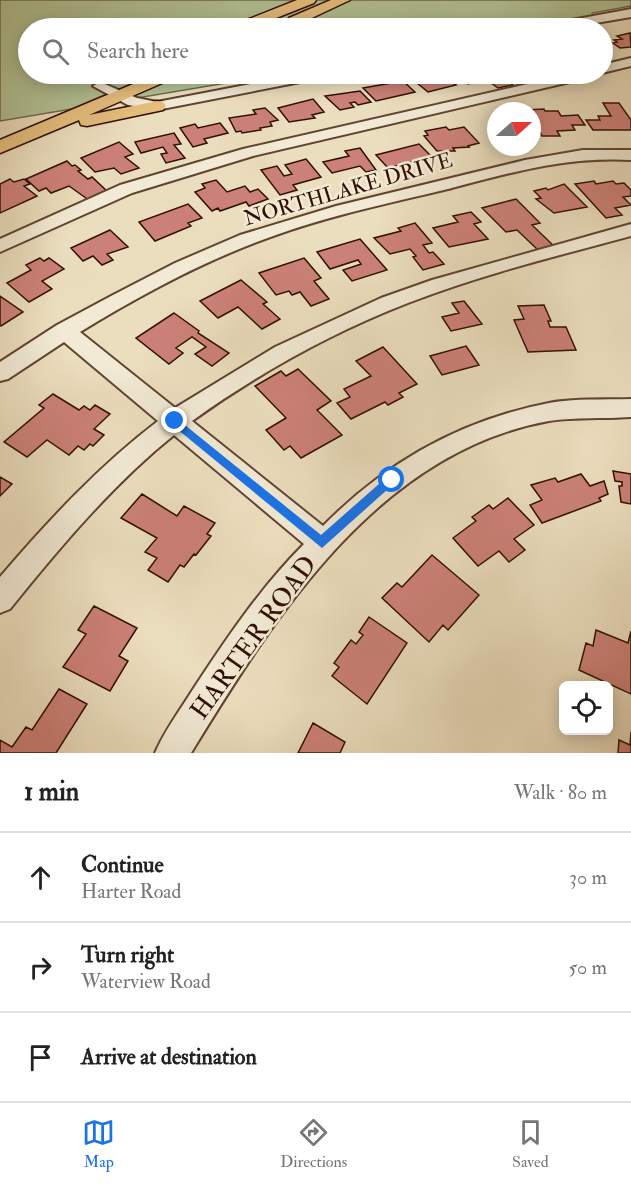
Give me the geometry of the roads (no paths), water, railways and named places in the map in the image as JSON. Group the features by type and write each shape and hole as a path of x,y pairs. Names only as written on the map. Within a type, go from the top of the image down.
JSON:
{"main road":[{"path":"264,18 309,0"},
{"path":"300,18 343,0"},
{"path":"60,103 105,84"},
{"path":"0,147 146,84"},
{"path":"47,126 97,120 157,106"}],"street":[{"path":"604,18 631,13"},
{"path":"613,66 631,62"},
{"path":"100,86 143,105 157,106 270,84"},
{"path":"0,246 126,189 249,152 544,84"},
{"name":"NORTHLAKE DRIVE","path":"0,373 64,330 191,263 249,239 325,214 531,164 578,155 631,155"},
{"path":"0,599 69,517 123,463 175,421 237,379 297,344 388,302 441,284 631,230"},
{"path":"64,330 322,542"},
{"name":"HARTER ROAD","path":"172,753 223,670 267,608 322,542 392,480 434,452 479,430 515,419 602,406 631,408"}]}
